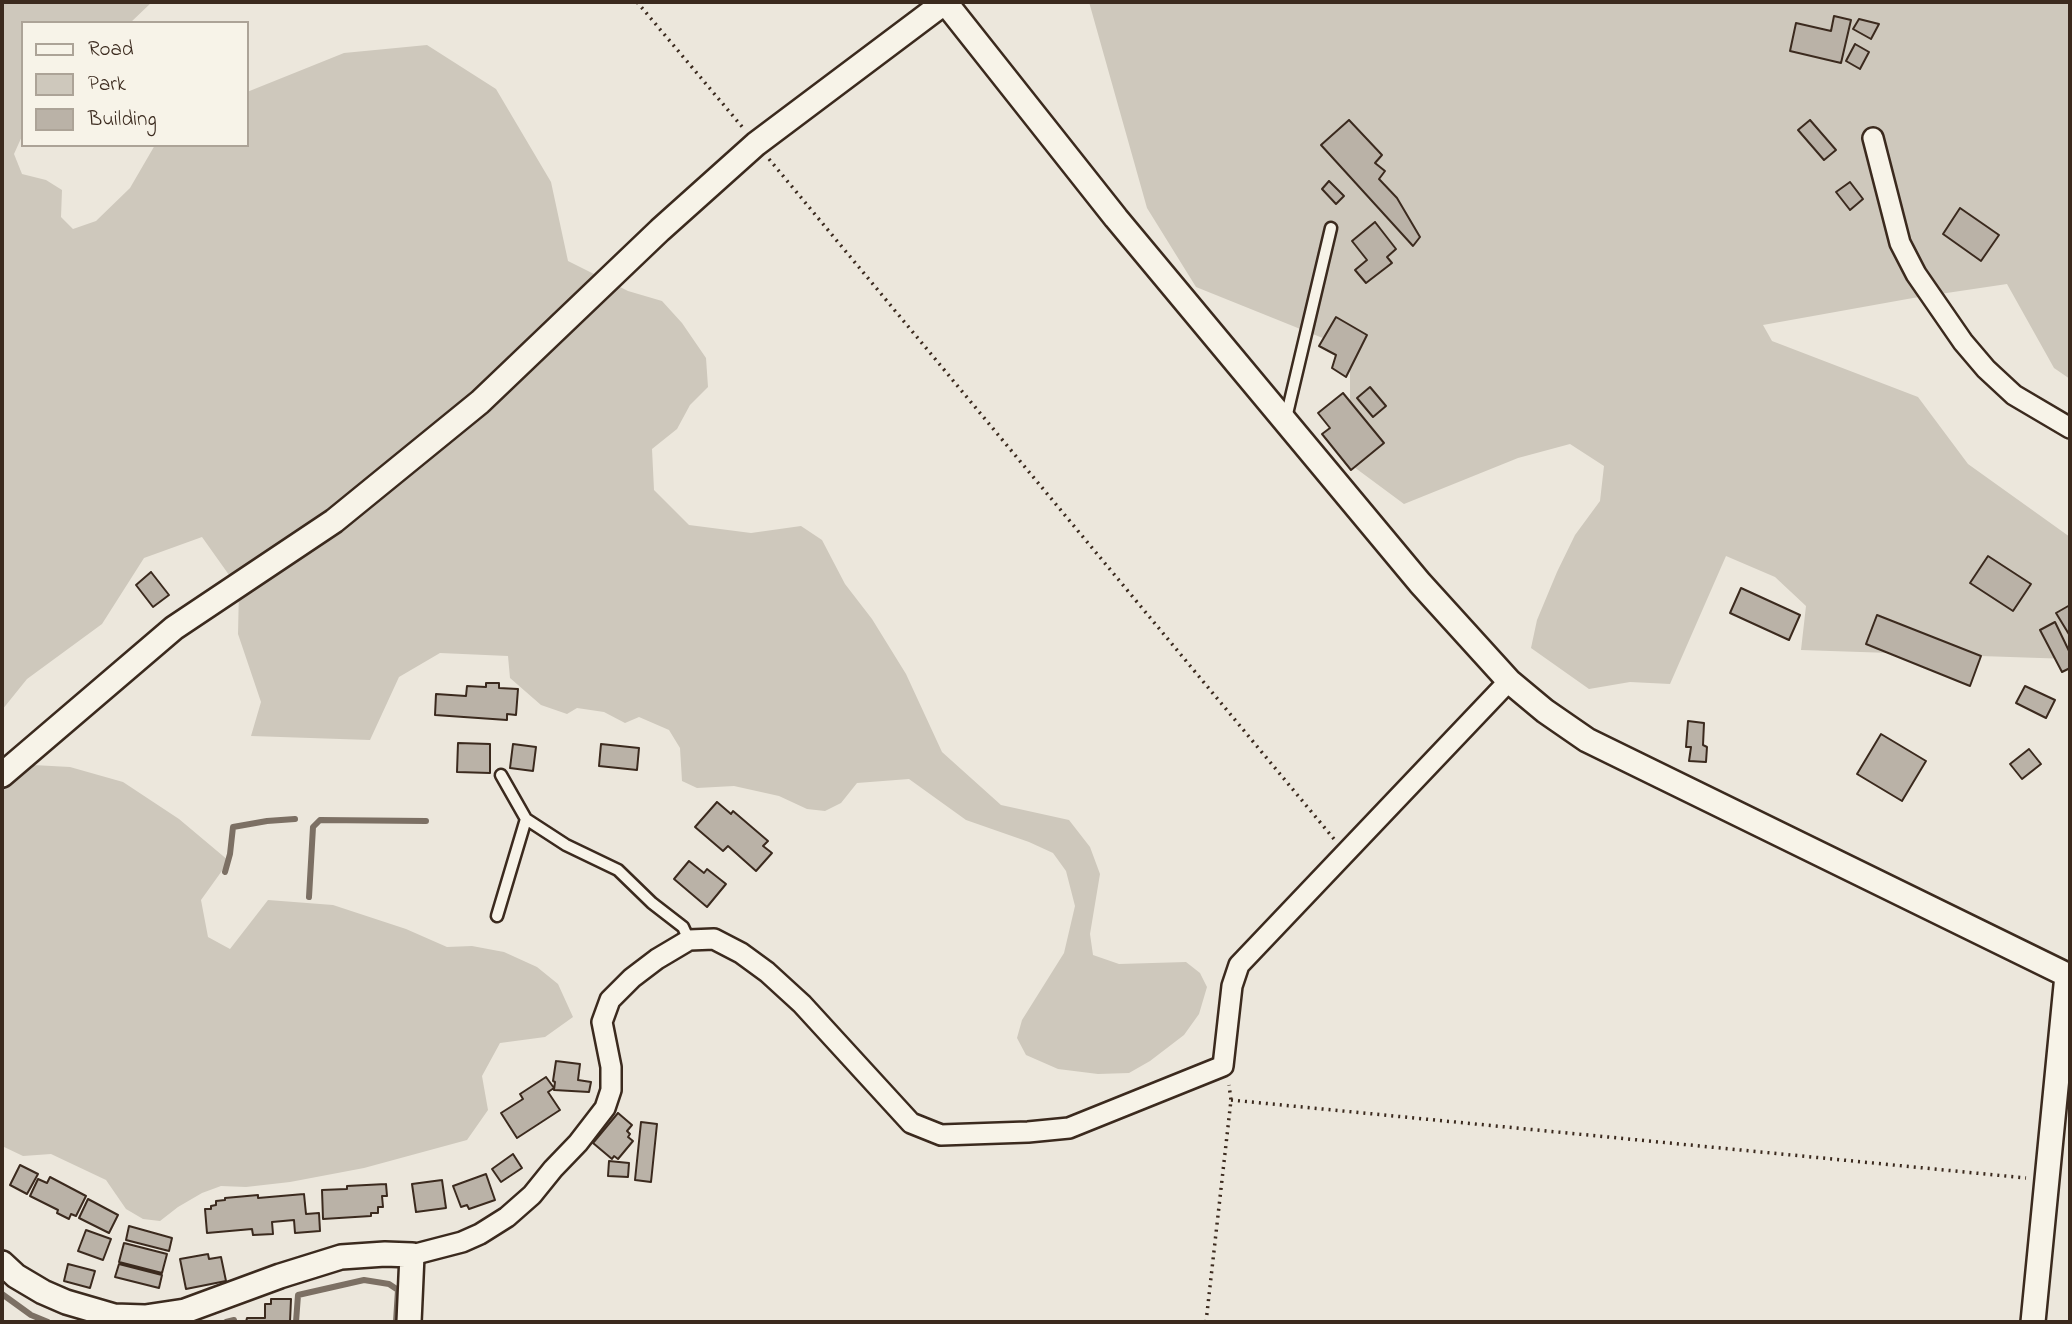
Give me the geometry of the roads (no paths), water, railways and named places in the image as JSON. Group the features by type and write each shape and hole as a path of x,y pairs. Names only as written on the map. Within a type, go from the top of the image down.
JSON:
{"street":[{"path":"2,775 174,628 334,520 480,402 660,230 756,144 945,2 1116,218 1420,583 1509,681 1545,711 1587,740 2068,973 2033,1322"},
{"path":"1873,138 1900,243 1916,274 1963,342 1986,369 2014,395 2070,428"},
{"path":"2,1263 16,1276 43,1292 66,1301 114,1316 145,1317 185,1311 341,1257 412,1255 461,1242 495,1225 532,1195 605,1108 611,1090 611,1067 603,1022 610,1000 632,978 657,959 690,940 714,939 741,953 767,972 802,1004 911,1123 941,1135 1069,1128 1223,1066 1232,986 1240,965 1509,681"},
{"path":"409,1322 412,1255"}],"lane":[{"path":"1285,420 1331,228"},
{"path":"500,775 526,819 566,845 618,870 652,903 683,927 690,940"},
{"path":"497,916 526,819"}],"waterway":[{"path":"225,872 233,827 295,819"},
{"path":"309,897 313,827 320,820 426,821"},
{"path":"296,1322 298,1295 364,1280 389,1284 398,1290 396,1322"},
{"path":"2,1294 31,1315 48,1322"},
{"path":"226,1322 234,1322"}]}
